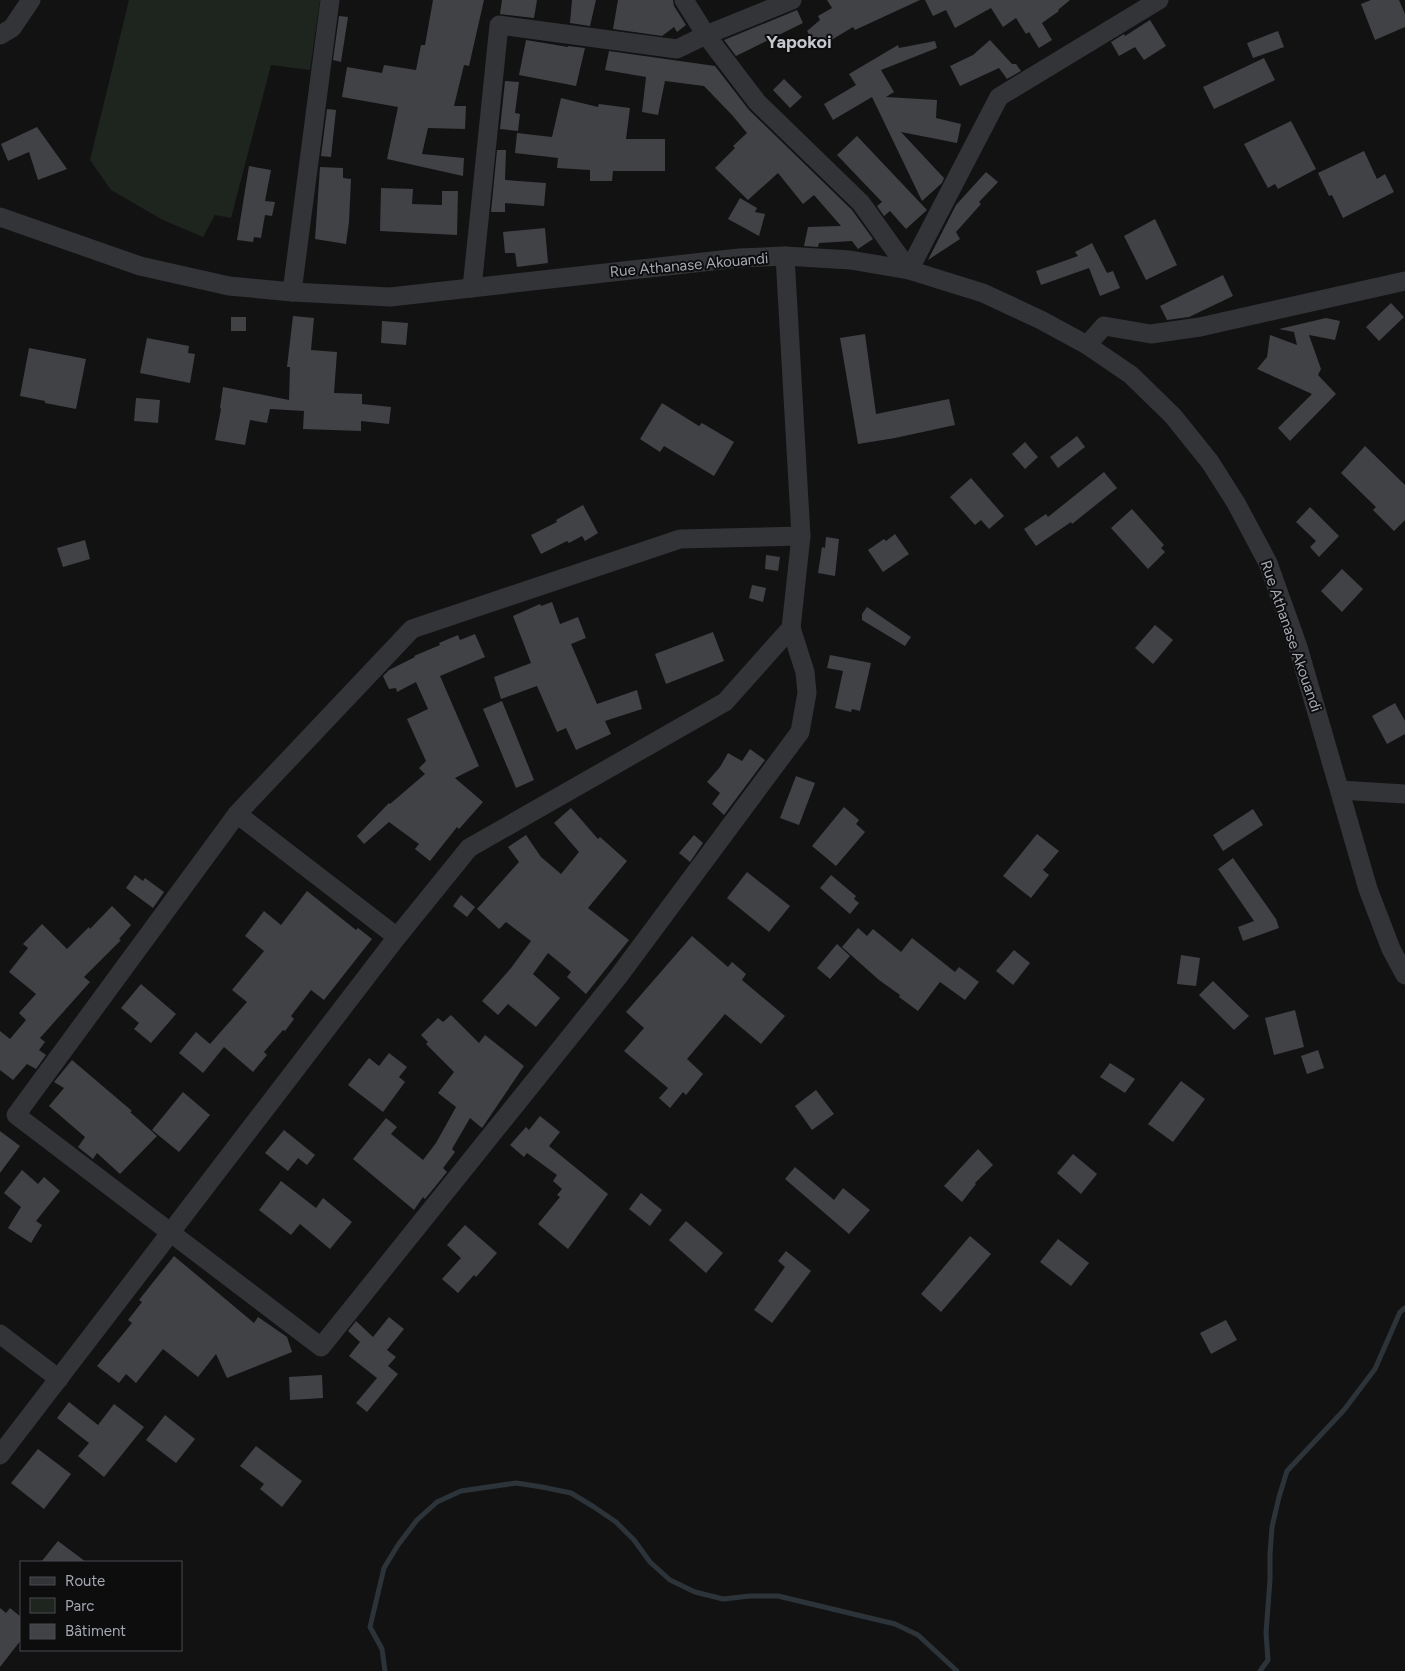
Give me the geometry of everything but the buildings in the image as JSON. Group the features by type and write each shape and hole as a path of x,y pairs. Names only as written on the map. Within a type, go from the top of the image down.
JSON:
{"street":[{"path":"0,35 12,28 31,0"},
{"path":"292,292 330,0"},
{"path":"684,0 706,35 757,102 861,203 909,270 999,97 1159,0"},
{"path":"472,288 499,25 677,49 706,35 792,0"},
{"name":"Rue Athanase Akouandi","path":"0,217 140,266 229,286 292,292 390,297 739,258 785,256 850,260 909,270 982,293 1087,344 1131,375 1173,416 1210,462 1236,503 1268,563 1298,647 1368,889 1390,949 1405,975"},
{"path":"785,256 800,536 792,628 806,679 806,693 800,732 618,977 321,1348 16,1115 237,814 412,629 680,539 800,536"},
{"path":"1087,344 1104,326 1151,334 1190,328 1405,282"},
{"path":"0,1455 397,937 470,848 725,702 792,628"},
{"path":"1340,790 1405,794"},
{"path":"237,814 397,937"},
{"path":"0,1334 59,1379"}],"green space":[{"path":"129,0 320,0 310,70 271,65 231,218 215,215 203,237 163,220 111,190 90,160"}],"waterway":[{"path":"1260,1671 1268,1660 1266,1633 1272,1527 1287,1471 1344,1410 1375,1369 1400,1312 1405,1308"},
{"path":"385,1671 382,1649 370,1627 384,1568 398,1545 417,1520 437,1502 461,1491 516,1483 571,1493 594,1507 616,1522 634,1540 650,1562 670,1580 695,1592 723,1599 750,1596 778,1596 895,1624 918,1635 957,1671"}],"district":[{"name":"Yapokoi","path":"799,42"}]}
